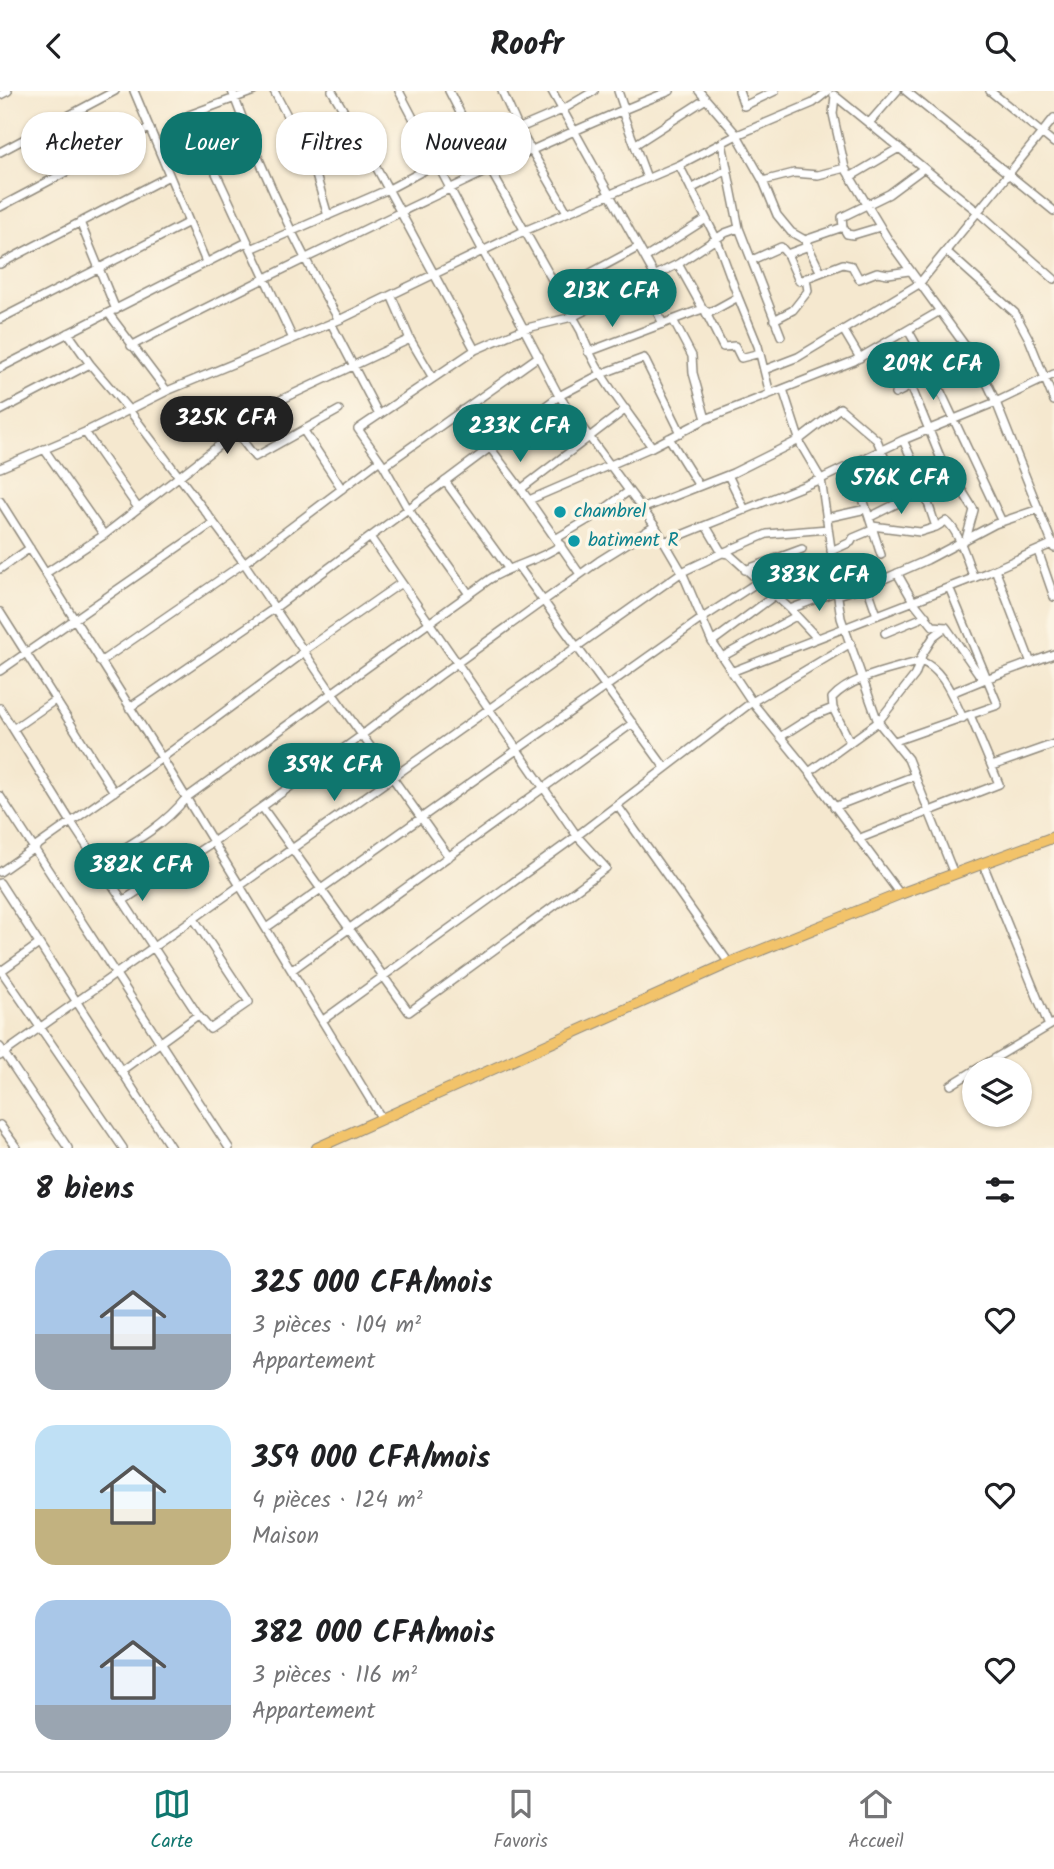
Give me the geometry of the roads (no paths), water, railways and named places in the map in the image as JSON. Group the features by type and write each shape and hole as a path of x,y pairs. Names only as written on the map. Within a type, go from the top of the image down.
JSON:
{"main road":[{"path":"317,1148 729,963 900,894 1053,839"}],"street":[{"path":"0,95 8,91"},
{"path":"0,152 115,91"},
{"path":"134,91 206,263"},
{"path":"254,91 233,95 189,115 293,339"},
{"path":"274,91 285,112"},
{"path":"332,91 344,112"},
{"path":"399,91 410,112"},
{"path":"449,91 460,112"},
{"path":"502,91 511,112"},
{"path":"552,91 655,276"},
{"path":"531,124 562,110 594,91"},
{"path":"618,91 647,178"},
{"path":"566,212 532,151 670,91"},
{"path":"699,91 737,135 763,181 777,215 791,232 807,243 820,271"},
{"path":"739,91 744,106 775,91"},
{"path":"869,123 897,91"},
{"path":"906,91 1054,211"},
{"path":"990,91 1054,143"},
{"path":"831,93 924,167 1054,278"},
{"path":"0,468 85,432 167,391 339,320 524,230 679,165 737,135 831,93"},
{"path":"731,672 1053,545 996,402 977,362 909,271 865,205 845,168 831,93"},
{"path":"233,95 264,174 303,258 339,320"},
{"path":"636,144 706,99"},
{"path":"764,370 798,357 919,284 1054,118"},
{"path":"0,207 149,128"},
{"path":"722,143 739,228 781,336"},
{"path":"850,177 899,148"},
{"path":"679,165 717,240 760,353 770,394"},
{"path":"880,227 853,235 847,234 842,217 889,194 924,167"},
{"path":"763,181 793,173 818,174 845,168"},
{"path":"691,189 727,170"},
{"path":"316,175 328,216"},
{"path":"380,175 475,349"},
{"path":"0,368 206,263 328,216 415,175"},
{"path":"442,175 559,396 655,526 682,572 712,642 731,672 900,894"},
{"path":"131,346 303,258 478,175"},
{"path":"493,175 581,331 588,352 652,447"},
{"path":"0,264 169,176"},
{"path":"645,258 706,219"},
{"path":"80,222 100,268 113,312 131,346 167,391"},
{"path":"0,319 189,222"},
{"path":"787,254 843,227"},
{"path":"469,594 408,509 382,463 358,429 475,349 523,329 572,317 678,264 725,233 739,228"},
{"path":"557,291 639,247"},
{"path":"752,260 781,247 799,281 820,271 848,264 859,279 877,272 888,274 909,271"},
{"path":"946,251 1014,313 1029,339 1054,401"},
{"path":"678,264 723,347 735,346 741,358 760,353"},
{"path":"774,320 793,310 808,291 806,278"},
{"path":"642,282 663,324"},
{"path":"391,295 410,339 433,378"},
{"path":"588,352 738,297"},
{"path":"529,500 652,447 706,419 860,358 940,311"},
{"path":"673,320 692,356 693,373 706,419"},
{"path":"331,323 379,415"},
{"path":"908,330 932,373 1002,522"},
{"path":"844,331 860,358"},
{"path":"68,333 90,364 130,409 244,563 332,693 449,857"},
{"path":"46,573 104,535 272,404 410,339"},
{"path":"100,662 244,563 342,489 539,356"},
{"path":"129,708 275,608 559,396 601,374 644,358 681,433"},
{"path":"0,411 90,364"},
{"path":"895,394 932,373"},
{"path":"664,542 821,479 903,440 1054,375"},
{"path":"911,386 943,464 942,474 952,491 961,489 964,492 974,510 963,541"},
{"path":"783,389 799,440 821,479 837,593 845,628 863,680 878,722 908,759 954,874"},
{"path":"643,508 728,475 799,440 840,408 877,440 893,478"},
{"path":"521,489 626,409"},
{"path":"462,410 580,574"},
{"path":"236,432 255,457 340,411"},
{"path":"304,431 342,489"},
{"path":"85,432 138,508"},
{"path":"669,438 699,487"},
{"path":"903,440 918,473 936,527"},
{"path":"44,449 104,535"},
{"path":"852,464 881,555"},
{"path":"728,475 745,510"},
{"path":"445,481 508,568"},
{"path":"99,863 141,838 174,813 186,798 469,594 508,568 550,553 559,542 629,491"},
{"path":"870,517 922,491"},
{"path":"0,501 162,758 382,1119"},
{"path":"826,518 866,509"},
{"path":"790,609 867,586 1002,522 1039,509"},
{"path":"831,551 872,528 920,532 946,521 963,541 974,578"},
{"path":"0,671 213,523"},
{"path":"124,900 262,807 580,574 655,526"},
{"path":"705,526 722,553 729,554 790,609 817,638"},
{"path":"68,1148 1,1052 293,850 488,708 682,572 767,534 828,529"},
{"path":"262,807 410,1012 606,868 577,836 370,537"},
{"path":"0,569 30,548"},
{"path":"745,570 802,549"},
{"path":"1038,551 1054,597"},
{"path":"518,566 665,768"},
{"path":"995,569 1031,663"},
{"path":"897,573 913,601 933,626 946,627 986,679"},
{"path":"266,928 701,619 758,582"},
{"path":"0,872 162,758 297,659 303,651 401,583"},
{"path":"867,586 877,615"},
{"path":"895,741 998,705 949,587"},
{"path":"712,642 774,596"},
{"path":"0,612 114,792"},
{"path":"722,657 796,616"},
{"path":"885,633 926,616"},
{"path":"808,772 878,722 915,675 934,636 946,627"},
{"path":"323,1020 577,836 752,702 851,643"},
{"path":"951,693 1054,654"},
{"path":"850,742 832,698 840,690 863,680 920,661 929,663 967,716 999,784 858,839"},
{"path":"13,729 55,700"},
{"path":"0,708 71,822 198,1015 210,1029 249,1002 194,919"},
{"path":"780,737 813,716 834,708"},
{"path":"292,970 633,723"},
{"path":"992,766 1054,744"},
{"path":"834,807 914,776"},
{"path":"0,796 229,1148"},
{"path":"617,805 729,963"},
{"path":"983,863 1051,1025 998,1057"},
{"path":"0,883 171,1148"},
{"path":"39,944 0,970 123,1148"},
{"path":"121,1071 198,1015"},
{"path":"951,1085 962,1078"},
{"path":"0,1125 18,1148"}],"place":[{"name":"chambrel","path":"560,512"},
{"name":"batiment R","path":"574,541"}]}
